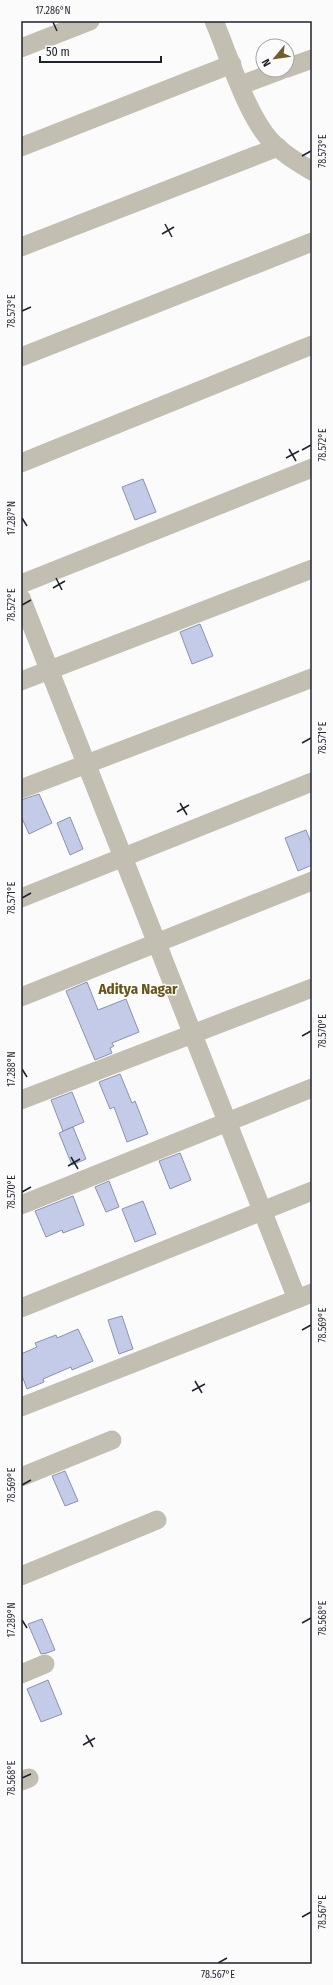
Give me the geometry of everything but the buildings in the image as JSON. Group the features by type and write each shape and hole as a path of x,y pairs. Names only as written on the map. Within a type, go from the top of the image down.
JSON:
{"street":[{"path":"21,48 90,21"},
{"path":"214,21 254,117 270,139 278,147 294,160 312,171"},
{"path":"295,65 312,58"},
{"path":"21,147 232,64"},
{"path":"241,85 260,78"},
{"path":"21,248 278,147"},
{"path":"294,160 312,154"},
{"path":"21,357 312,242"},
{"path":"21,463 312,345"},
{"path":"21,584 312,468"},
{"path":"21,681 312,569"},
{"path":"21,598 262,1211 304,1296 21,1407"},
{"path":"21,789 312,678"},
{"path":"21,898 123,859 312,782"},
{"path":"21,997 312,881"},
{"path":"21,1100 312,988"},
{"path":"21,1205 312,1088"},
{"path":"21,1308 312,1191"},
{"path":"21,1477 112,1440"},
{"path":"21,1576 157,1520"},
{"path":"21,1674 45,1664"}],"district":[{"name":"Aditya Nagar","path":"138,989"}]}
